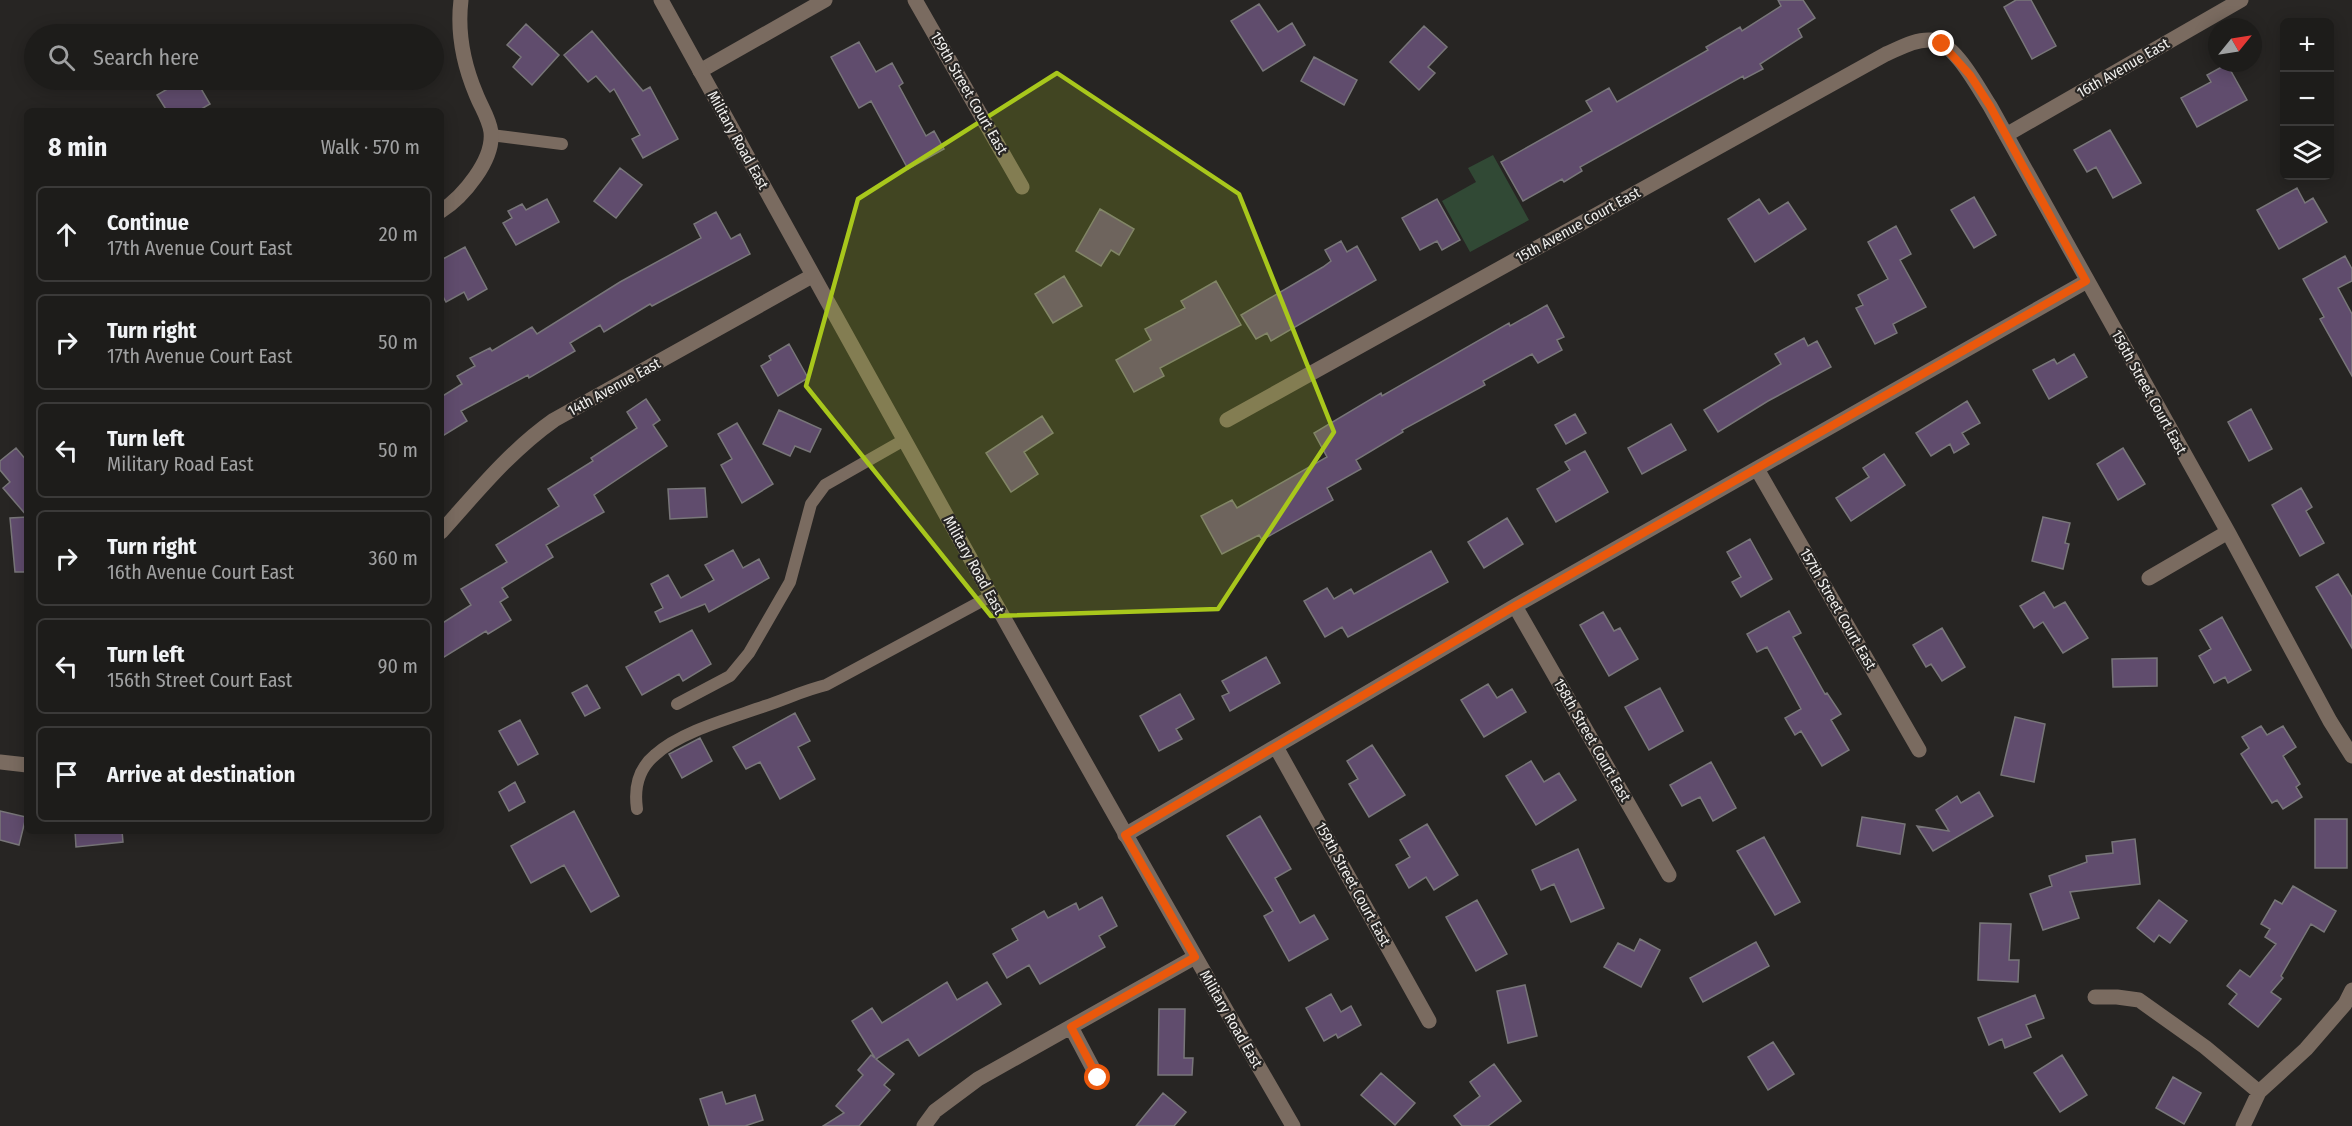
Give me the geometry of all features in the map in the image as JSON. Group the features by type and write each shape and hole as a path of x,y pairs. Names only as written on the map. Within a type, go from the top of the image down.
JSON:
{"street":[{"path":"444,208 463,192 476,174 488,154 491,135 488,120 466,66 459,36 461,0"},
{"name":"Military Road East","path":"662,0 812,276 991,596 1125,835 1293,1126"},
{"path":"700,71 825,0"},
{"name":"159th Street Court East","path":"915,0 1022,187"},
{"name":"16th Avenue East","path":"2006,135 2241,0"},
{"name":"156th Street Court East","path":"1933,40 1942,44 1953,54 1970,75 2006,135 2228,532 2330,721 2352,756"},
{"name":"15th Avenue Court East","path":"1227,420 1886,54 1919,41 1933,40"},
{"name":"14th Avenue East","path":"444,529 507,458 530,436 554,420 812,276"},
{"path":"1125,835 1515,606 2086,281"},
{"name":"157th Street Court East","path":"1757,469 1919,750"},
{"path":"2149,578 2228,532"},
{"name":"158th Street Court East","path":"1515,606 1669,875"},
{"name":"159th Street Court East","path":"1276,747 1429,1020"},
{"path":"0,762 24,765"},
{"path":"924,1126 935,1111 978,1079 1195,957"},
{"path":"2243,1126 2259,1092 2348,1006 2352,990"},
{"path":"2095,997 2139,1000 2205,1047 2259,1092"},
{"path":"1071,1027 1098,1078"}],"lane":[{"path":"491,135 562,144"},
{"path":"677,704 730,676 749,653 789,582 811,504 825,485 904,440"},
{"path":"637,809 634,793 641,771 655,754 695,731 826,685 991,596"}],"highlighted area":[{"path":"1057,73 1239,194 1334,432 1218,609 991,616 806,386 858,199"}],"green space":[{"path":"1493,155 1529,220 1470,252 1442,201 1476,182 1468,168"}],"building":[{"path":"1778,0 1803,0 1815,18 1798,29 1802,37 1760,64 1763,69 1744,79 1743,76 1580,167 1582,171 1564,182 1562,179 1523,201 1501,162 1592,111 1586,101 1609,88 1617,102 1708,50 1706,47 1740,27 1742,31 1781,6"},
{"path":"2016,0 2031,0 2056,46 2032,59 2004,7"},
{"path":"1259,4 1278,32 1292,23 1305,45 1263,71 1231,21"},
{"path":"526,24 559,55 532,85 513,67 521,57 507,45"},
{"path":"1424,26 1447,47 1428,67 1435,73 1419,90 1390,62"},
{"path":"592,31 643,91 650,87 678,139 643,158 632,139 640,135 614,89 610,92 596,76 588,82 564,55"},
{"path":"859,42 876,72 892,63 903,83 899,86 926,136 934,131 944,149 908,169 871,101 859,108 831,57"},
{"path":"1314,57 1357,80 1344,105 1301,81"},
{"path":"2212,72 2231,72 2247,100 2197,127 2181,98 2211,82 2207,75"},
{"path":"166,90 202,90 210,104 203,108 165,108 157,95"},
{"path":"2110,130 2141,183 2113,198 2096,167 2087,172 2074,150"},
{"path":"620,168 642,185 616,218 594,201"},
{"path":"2297,188 2305,203 2313,198 2327,222 2279,249 2257,210"},
{"path":"1974,197 1996,235 1974,248 1951,210"},
{"path":"547,199 559,222 516,245 503,223 512,218 508,211 522,204 526,210"},
{"path":"1437,199 1460,240 1442,250 1437,241 1420,250 1402,218"},
{"path":"1759,199 1769,214 1788,202 1806,229 1755,262 1728,219"},
{"path":"1100,209 1134,229 1119,255 1111,250 1101,266 1076,251"},
{"path":"716,212 731,239 740,234 750,254 652,306 650,304 604,332 600,325 570,343 575,351 529,378 528,375 461,411 467,421 444,435 444,395 462,384 457,376 475,366 470,358 490,348 492,351 532,327 537,334 620,282 701,238 694,224"},
{"path":"1896,226 1911,254 1900,260 1926,307 1893,324 1897,333 1875,344 1856,308 1863,305 1858,295 1888,279 1868,242"},
{"path":"1341,241 1347,252 1357,246 1376,280 1271,341 1267,333 1256,339 1241,315 1323,267 1331,261 1325,250"},
{"path":"465,247 487,289 468,300 464,292 446,302 444,298 444,258"},
{"path":"2345,256 2352,269 2352,281 2338,288 2352,314 2352,376 2320,319 2324,317 2303,279"},
{"path":"1064,276 1082,306 1053,323 1035,294"},
{"path":"1216,281 1241,325 1160,368 1164,376 1134,392 1116,360 1151,340 1145,329 1185,308 1181,301"},
{"path":"1547,305 1564,337 1557,340 1562,350 1538,363 1532,354 1483,381 1485,385 1402,430 1403,432 1356,460 1361,469 1327,488 1333,500 1262,540 1259,535 1222,554 1201,516 1232,500 1237,508 1327,457 1314,433 1381,393 1382,396 1509,323 1510,326"},
{"path":"1804,338 1808,346 1817,341 1831,367 1768,401 1718,432 1704,410 1781,364 1775,354"},
{"path":"789,344 808,378 778,396 761,366 771,360 769,356"},
{"path":"2074,354 2087,377 2049,399 2033,370 2054,359 2057,364"},
{"path":"646,399 660,420 653,425 667,446 594,495 604,512 546,545 553,557 502,588 508,597 500,602 511,620 488,634 486,631 444,657 444,622 471,605 461,589 507,562 496,545 559,506 548,489 593,461 591,458 637,428 627,412"},
{"path":"1967,401 1980,423 1962,433 1969,444 1954,453 1950,444 1931,456 1916,433"},
{"path":"2251,409 2272,449 2249,461 2228,422"},
{"path":"779,410 821,429 810,452 795,446 790,456 763,444"},
{"path":"1575,414 1586,433 1566,444 1555,425"},
{"path":"1042,416 1053,433 1024,452 1038,474 1011,492 986,453"},
{"path":"737,423 773,484 742,503 721,465 732,459 718,434"},
{"path":"1671,424 1686,450 1642,474 1628,448"},
{"path":"16,448 24,457 24,512 3,488 10,482 0,470 0,461"},
{"path":"2123,448 2145,484 2118,500 2097,464"},
{"path":"1585,451 1608,492 1556,522 1537,489 1570,470 1565,462"},
{"path":"1884,454 1905,485 1851,521 1836,498 1869,477 1863,468"},
{"path":"705,488 707,517 670,519 668,489"},
{"path":"2301,488 2312,507 2306,511 2324,543 2300,556 2272,505"},
{"path":"24,517 24,572 15,572 10,518"},
{"path":"2043,517 2070,523 2065,543 2069,544 2063,569 2032,561"},
{"path":"1507,518 1523,544 1484,568 1468,542"},
{"path":"1750,539 1772,579 1741,597 1732,582 1741,577 1727,552"},
{"path":"733,550 743,568 759,559 769,578 709,612 705,604 660,622 655,612 663,608 651,584 668,575 681,598 714,580 705,565"},
{"path":"1431,551 1448,582 1348,637 1342,627 1325,637 1304,601 1327,588 1334,599 1351,589 1354,594"},
{"path":"2338,574 2352,597 2352,648 2316,587"},
{"path":"2044,592 2054,608 2065,602 2088,638 2063,653 2043,622 2034,628 2020,606"},
{"path":"1789,611 1801,633 1793,637 1825,694 1827,693 1841,714 1831,720 1849,750 1822,766 1801,731 1795,735 1785,718 1801,709 1767,647 1757,652 1747,634"},
{"path":"1603,612 1614,631 1620,628 1638,659 1609,676 1580,625"},
{"path":"2222,617 2251,670 2228,683 2225,677 2214,683 2199,656 2211,649 2200,630"},
{"path":"1942,628 1965,667 1942,681 1931,664 1926,667 1913,645"},
{"path":"692,630 711,664 683,681 679,674 642,695 626,667"},
{"path":"1266,657 1280,683 1230,711 1222,696 1229,693 1222,681"},
{"path":"2157,658 2157,686 2113,687 2112,659"},
{"path":"1488,684 1497,698 1512,689 1526,712 1484,737 1461,700"},
{"path":"587,685 600,708 585,716 572,693"},
{"path":"1660,688 1683,731 1649,750 1625,707"},
{"path":"1180,694 1194,719 1176,729 1182,739 1159,751 1140,716"},
{"path":"795,713 810,741 798,747 815,779 780,799 760,762 746,769 733,747"},
{"path":"2015,717 2045,724 2034,782 2001,775"},
{"path":"520,720 538,754 518,765 499,731"},
{"path":"2261,726 2267,735 2283,726 2296,747 2283,756 2300,784 2296,787 2302,797 2283,809 2277,800 2272,803 2241,754 2249,748 2242,737"},
{"path":"700,738 712,761 682,778 669,754"},
{"path":"1372,745 1405,795 1369,817 1349,784 1358,779 1347,761"},
{"path":"1531,761 1544,782 1559,773 1576,800 1536,825 1506,776"},
{"path":"1711,762 1736,808 1713,821 1700,797 1682,806 1670,785"},
{"path":"515,782 525,802 509,811 499,792"},
{"path":"1979,792 1993,816 1933,851 1917,826 1949,831 1936,810 1957,796 1961,803"},
{"path":"0,811 24,817 19,845 0,840"},
{"path":"574,811 619,896 591,912 564,865 531,883 511,846"},
{"path":"1260,816 1291,869 1275,878 1300,923 1314,915 1328,939 1289,961 1264,916 1273,911 1227,836"},
{"path":"1862,817 1905,824 1900,854 1857,846"},
{"path":"2315,819 2347,819 2347,868 2315,868"},
{"path":"1427,824 1458,875 1434,890 1426,877 1409,888 1396,865 1410,857 1400,840"},
{"path":"75,834 122,834 123,842 76,847"},
{"path":"1764,837 1800,902 1775,915 1737,851"},
{"path":"2135,839 2140,884 2070,892 2079,918 2043,930 2030,894 2052,886 2049,876 2087,862 2086,856 2113,853 2112,842"},
{"path":"1578,849 1604,908 1571,922 1554,884 1541,890 1532,870"},
{"path":"2293,886 2336,911 2324,932 2311,924 2281,976 2283,978 2271,992 2281,999 2258,1027 2229,1004 2237,994 2227,986 2240,970 2250,977 2276,944 2265,937 2270,929 2261,924 2275,900 2282,904"},
{"path":"1102,897 1117,926 1099,936 1105,947 1040,984 1029,965 1007,978 993,954 1018,940 1012,929 1044,911 1048,918 1076,903 1079,910"},
{"path":"1477,900 1507,954 1476,971 1446,917"},
{"path":"2159,900 2187,921 2170,943 2159,935 2154,942 2137,928"},
{"path":"1980,923 2011,924 2009,960 2019,960 2018,982 1978,980"},
{"path":"1640,939 1660,950 1641,987 1604,967 1618,943 1634,951"},
{"path":"1756,942 1769,966 1703,1002 1690,978"},
{"path":"947,982 957,1000 987,982 1001,1004 919,1056 908,1039 876,1059 894,1074 884,1085 890,1090 859,1126 823,1126 844,1113 836,1106 863,1075 858,1070 871,1055 875,1058 852,1021 872,1008 882,1023"},
{"path":"1525,985 1537,1036 1508,1043 1497,991"},
{"path":"1331,994 1341,1012 1351,1006 1361,1025 1338,1038 1336,1034 1324,1041 1306,1008"},
{"path":"2035,995 2044,1018 2026,1025 2031,1037 2005,1048 2002,1039 1989,1045 1978,1018"},
{"path":"1159,1009 1185,1009 1184,1058 1193,1058 1192,1075 1158,1075"},
{"path":"1773,1042 1794,1074 1768,1090 1748,1057"},
{"path":"2062,1055 2087,1095 2060,1112 2034,1073"},
{"path":"1494,1064 1521,1101 1488,1126 1462,1126 1454,1116 1480,1096 1470,1082"},
{"path":"1381,1073 1415,1103 1395,1125 1361,1095"},
{"path":"2173,1077 2201,1093 2184,1124 2156,1108"},
{"path":"722,1092 726,1104 755,1095 763,1120 745,1126 709,1126 700,1099"},
{"path":"1163,1093 1186,1112 1174,1126 1136,1126"}],"route":[{"path":"1098,1078 1071,1027 1195,957 1125,835 1515,606 2086,281 1990,106 1970,75 1942,44"}]}
